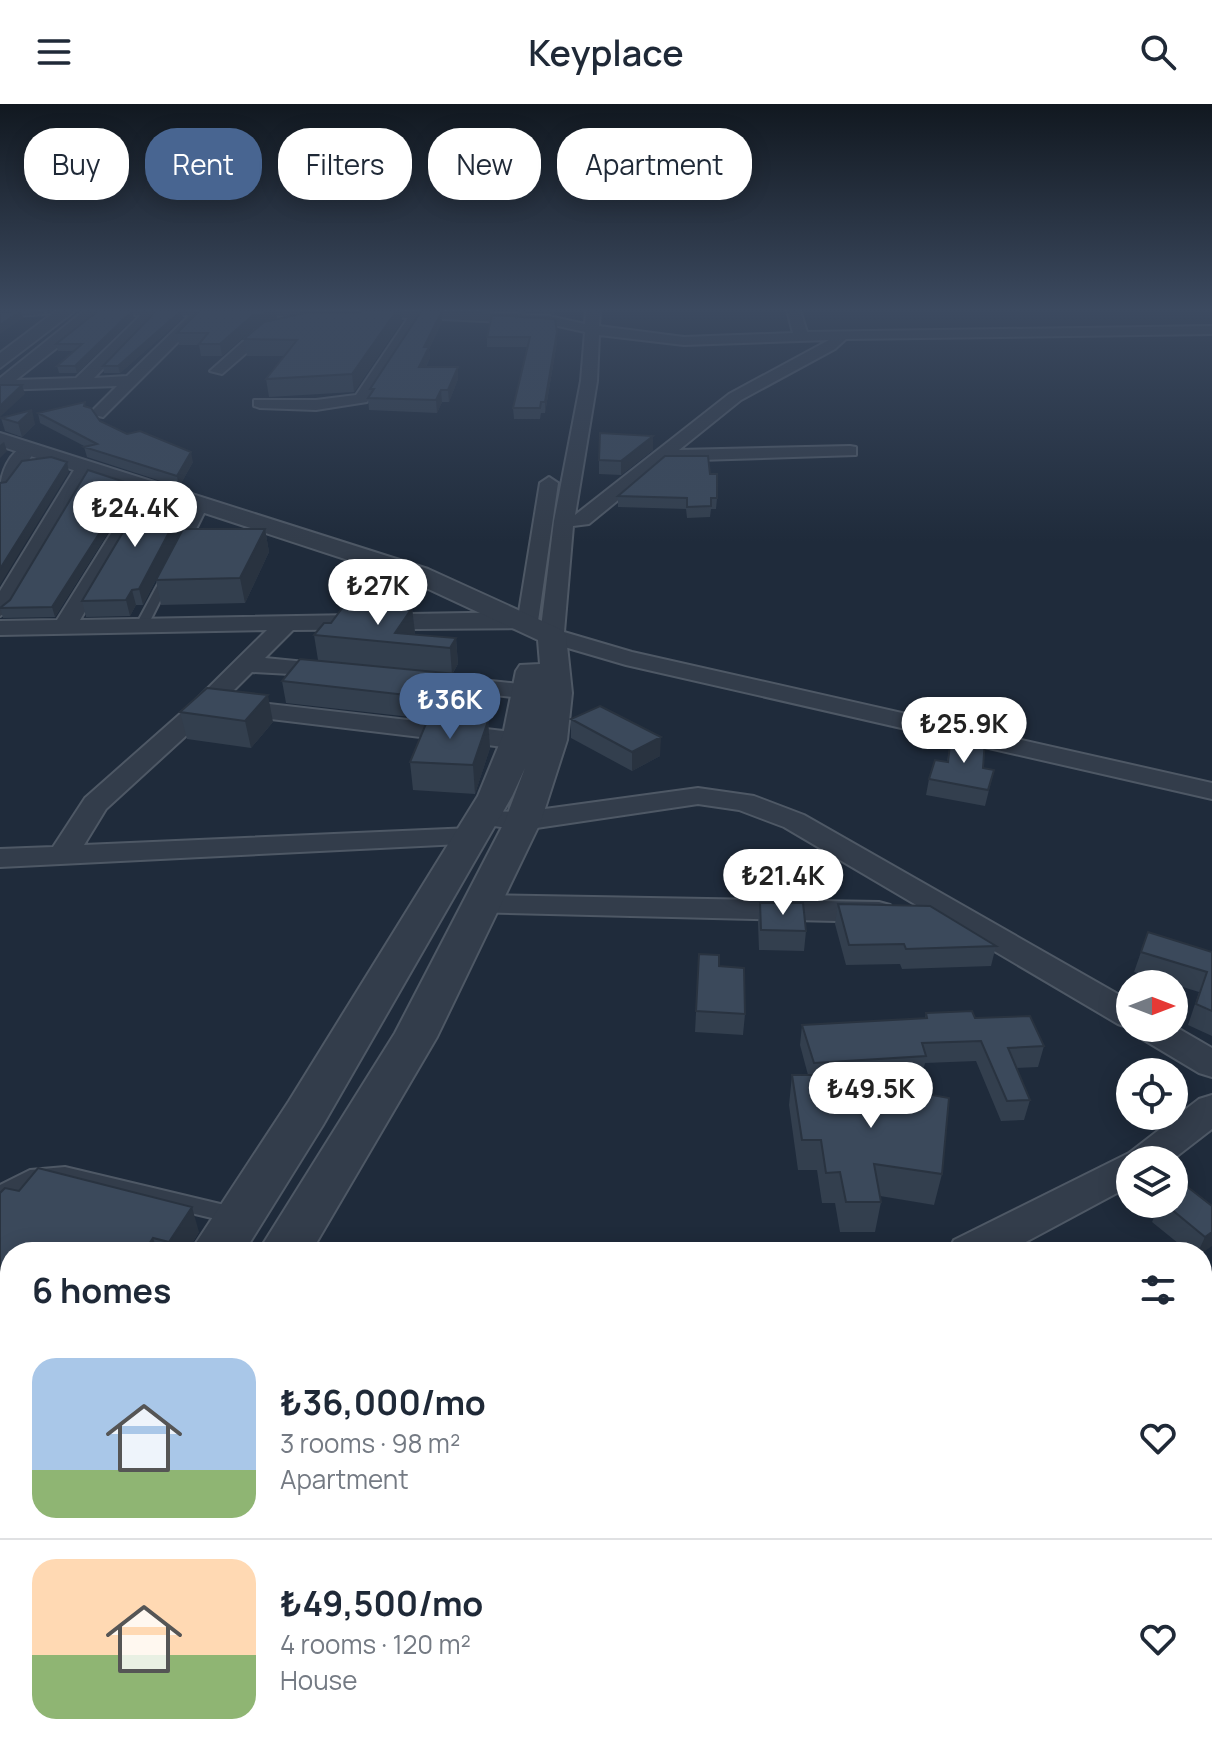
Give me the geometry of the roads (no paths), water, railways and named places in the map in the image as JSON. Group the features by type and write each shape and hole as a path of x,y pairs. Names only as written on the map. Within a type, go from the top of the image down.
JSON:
{"street":[{"path":"97,414 123,387"},
{"path":"260,403 316,405 361,399 369,387"},
{"path":"290,1242 415,1037 523,821 551,740 557,693 533,626 564,521 588,387"},
{"path":"564,521 582,520 735,397 754,387"},
{"path":"0,439 147,491 353,549 416,571 533,626 626,658 1212,791"},
{"path":"0,486 27,450"},
{"path":"662,456 850,451"},
{"path":"223,1242 306,1113 477,827 521,741 530,692 533,626 554,458"},
{"path":"0,609 83,470"},
{"path":"64,627 147,491"},
{"path":"0,628 288,622 533,626"},
{"path":"63,855 95,804 206,704 288,622"},
{"path":"246,664 368,675"},
{"path":"413,680 530,692"},
{"path":"206,704 521,741"},
{"path":"0,858 477,827 698,796 744,802 794,821 1116,1008"},
{"path":"481,905 954,913"},
{"path":"1175,1042 1212,1064"},
{"path":"1163,1146 1212,1109"},
{"path":"988,1242 1116,1175"}],"lane":[{"path":"142,625 202,507"},
{"path":"0,1194 30,1178 65,1175 239,1217"}]}
